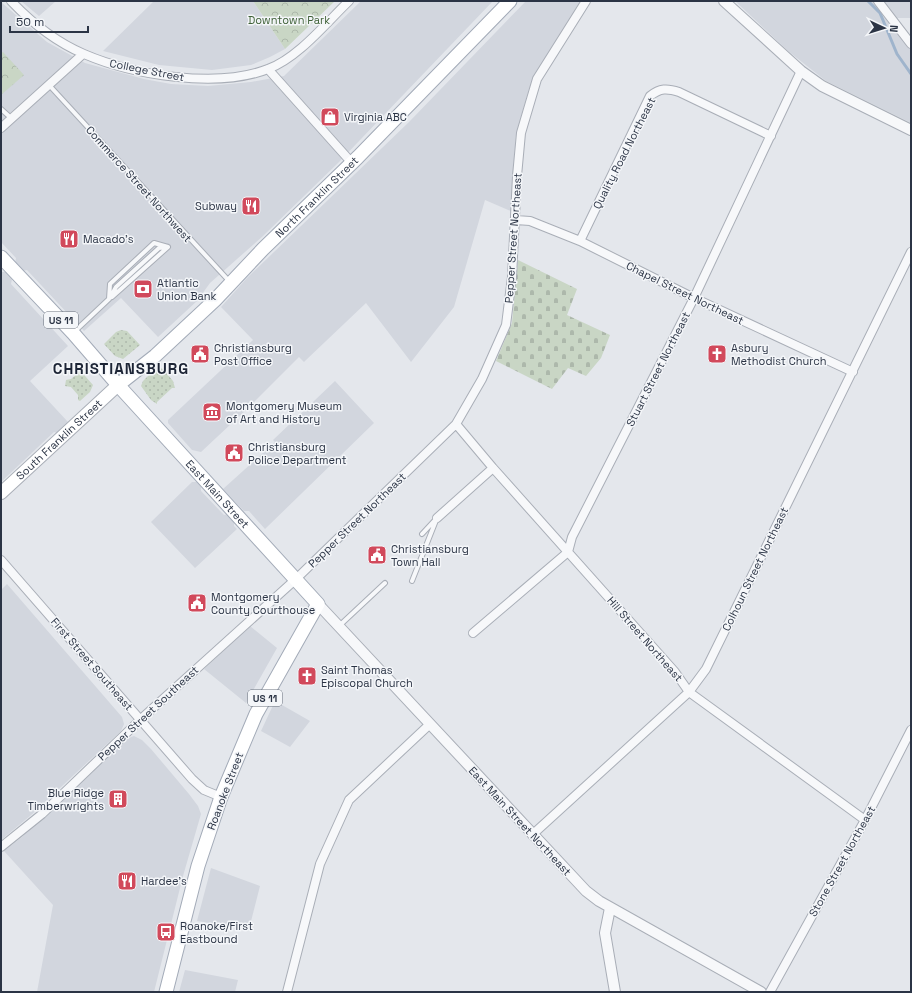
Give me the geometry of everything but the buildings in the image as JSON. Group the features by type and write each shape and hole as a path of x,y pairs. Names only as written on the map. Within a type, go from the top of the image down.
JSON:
{"main road":[{"name":"North Franklin Street","path":"118,385 155,356 230,283 352,163 510,1"},
{"name":"US 11","path":"1,257 73,333 118,385"},
{"name":"South Franklin Street","path":"1,493 118,385"},
{"name":"East Main Street","path":"118,385 318,604"},
{"name":"Roanoke Street","path":"166,992 198,866 220,797 256,714 318,604"}],"street":[{"name":"College Street","path":"10,1 29,20 83,54 133,69 177,77 216,78 249,74 268,69 294,54 348,1"},
{"name":"Pepper Street Northeast","path":"296,579 456,424 482,380 506,325 512,277 517,176 521,133 537,79 586,1"},
{"path":"724,1 800,71 822,86 911,130"},
{"path":"878,1 911,44"},
{"path":"1,128 83,54"},
{"path":"268,69 352,163"},
{"name":"Stuart Street Northeast","path":"568,552 572,537 694,298 771,136 800,71"},
{"name":"Quality Road Northeast","path":"580,241 650,96 657,90 671,90 679,92 771,136"},
{"name":"Chapel Street Northeast","path":"516,220 530,221 580,241 694,298 853,372"},
{"name":"Colhoun Street Northeast","path":"532,835 689,692 706,669 911,252"},
{"name":"Hill Street Northeast","path":"456,424 493,468 675,672 689,692 865,820"},
{"path":"437,518 493,468"},
{"path":"473,633 568,552"},
{"name":"First Street Southeast","path":"1,560 204,790 220,797"},
{"name":"Pepper Street Southeast","path":"1,847 42,814 141,719 296,579"},
{"name":"East Main Street Northeast","path":"318,604 532,835 586,891 610,908 761,992"},
{"path":"287,992 320,864 349,800 430,724"},
{"name":"Stone Street Northeast","path":"770,992 865,820 911,730"},
{"path":"610,908 605,934 615,992"}],"lane":[{"name":"Commerce Street Northwest","path":"49,84 230,283"},
{"path":"1,109 12,118"},
{"path":"73,333 168,247 154,243 110,284 109,299"},
{"path":"422,534 437,518"},
{"path":"412,581 437,518"},
{"path":"339,626 385,583"}],"shaded area":[{"path":"21,1 56,1 39,16"},
{"path":"154,1 253,1 285,49 251,65 212,70 159,65 103,51"},
{"path":"361,1 493,1 339,162 263,236 210,283 197,301 158,337 121,298 84,331 27,270 22,271 15,264 16,258 1,242 1,2 47,42 85,63 144,79 171,84 208,86 251,82 284,76"},
{"path":"526,1 583,1 547,55 529,89 516,134 513,172 513,212 485,200 454,307 411,362 366,303 304,362 299,357 201,452 192,450 168,423 168,420 253,340 221,307 247,278 409,122"},
{"path":"735,1 911,1 911,18 897,18 911,37 911,123 826,81 788,51"},
{"path":"1,272 6,272 12,279 11,284 68,346 30,381 68,422 62,430 57,433 54,432 1,482"},
{"path":"335,381 374,423 265,529 249,511 244,511 223,489 275,442 273,440"},
{"path":"192,482 197,482 201,485 201,491 224,515 228,514 237,529 195,568 151,522"},
{"path":"7,584 122,717 124,724 121,731 30,816 1,840 1,590"},
{"path":"250,626 277,648 246,703 204,669"},
{"path":"275,701 310,721 290,747 261,731"},
{"path":"134,736 142,740 151,749 189,794 198,806 201,814 183,876 154,992 37,992 53,905 4,851 22,837 126,739"},
{"path":"211,868 260,886 249,929 197,921"},
{"path":"185,970 238,980 235,992 179,992"}],"green space":[{"name":"Downtown Park","path":"253,1 335,1 285,49"},
{"path":"3,52 24,75 1,95 1,53"},
{"path":"518,260 577,289 567,315 610,335 601,358 586,376 568,368 552,389 496,361 512,323"},
{"path":"121,330 127,331 140,345 123,359 115,356 104,344 116,332"},
{"path":"78,368 93,385 90,392 80,401 78,400 78,395 71,387 65,386 66,380 71,379 78,373"},
{"path":"162,368 173,381 175,388 172,388 157,402 157,404 151,400 141,386 143,381 152,372"}],"waterway":[{"path":"868,1 880,13 897,54 911,74"}],"place":[{"name":"Virginia ABC","path":"330,117"},
{"name":"Subway","path":"251,206"},
{"name":"Macado's","path":"69,239"},
{"name":"Atlantic Union Bank","path":"143,289"},
{"name":"Christiansburg Post Office","path":"200,354"},
{"name":"Asbury Methodist Church","path":"717,354"},
{"name":"Montgomery Museum of Art and History","path":"212,412"},
{"name":"Christiansburg Police Department","path":"234,453"},
{"name":"Christiansburg Town Hall","path":"377,555"},
{"name":"Montgomery County Courthouse","path":"197,603"},
{"name":"Saint Thomas Episcopal Church","path":"307,676"},
{"name":"Blue Ridge Timberwrights","path":"118,799"},
{"name":"Hardee's","path":"127,881"},
{"name":"Roanoke/First Eastbound","path":"166,932"}],"district":[{"name":"CHRISTIANSBURG","path":"121,368"}]}
